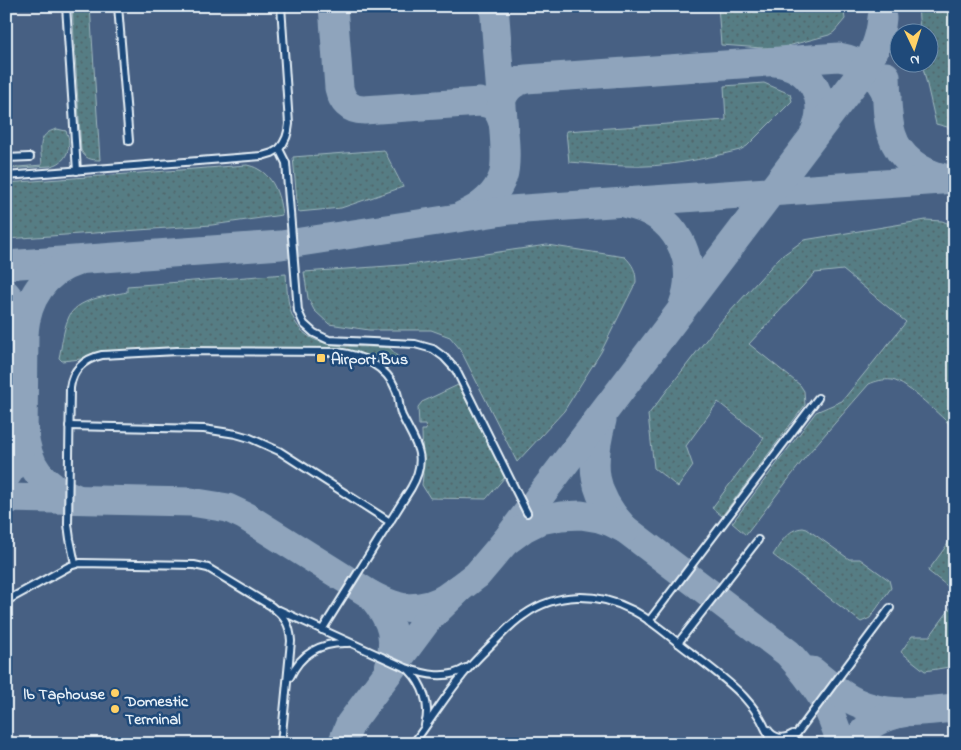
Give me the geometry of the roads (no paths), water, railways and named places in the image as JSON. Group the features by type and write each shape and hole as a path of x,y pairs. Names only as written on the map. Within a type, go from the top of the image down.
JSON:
{"lane":[{"path":"66,6 77,171"},
{"path":"118,6 129,141"},
{"path":"6,176 262,156 279,149 288,133 281,6"},
{"path":"279,149 286,163 298,311 304,324 314,333 329,340 415,344 433,349 444,357 456,370 527,513"},
{"path":"6,158 30,156"},
{"path":"75,564 68,524 70,388 72,377 81,365 95,357 204,350 337,352 356,355 376,365 394,384 398,394 400,411 419,452 420,464 415,481 322,630"},
{"path":"649,621 818,398"},
{"path":"70,426 204,429 243,436 279,451 390,522"},
{"path":"678,643 758,540"},
{"path":"6,601 75,564 85,562 202,565 272,606 406,668 426,674 442,676 457,673 475,661"},
{"path":"413,744 461,676 514,622 534,608 554,600 576,596 598,598 615,603 632,610 649,621 739,691 753,707 772,735 779,738 788,737 800,729"},
{"path":"272,606 286,620 292,641 281,744"},
{"path":"789,744 890,608"},
{"path":"288,683 298,663 313,651 332,644 347,643 357,645"},
{"path":"406,668 414,676 425,695 427,718 423,731"},
{"path":"765,726 771,744"}],"place":[{"name":"Airport Bus","path":"321,358"},
{"name":"lb Taphouse","path":"115,693"},
{"name":"Domestic Terminal","path":"115,709"}]}
